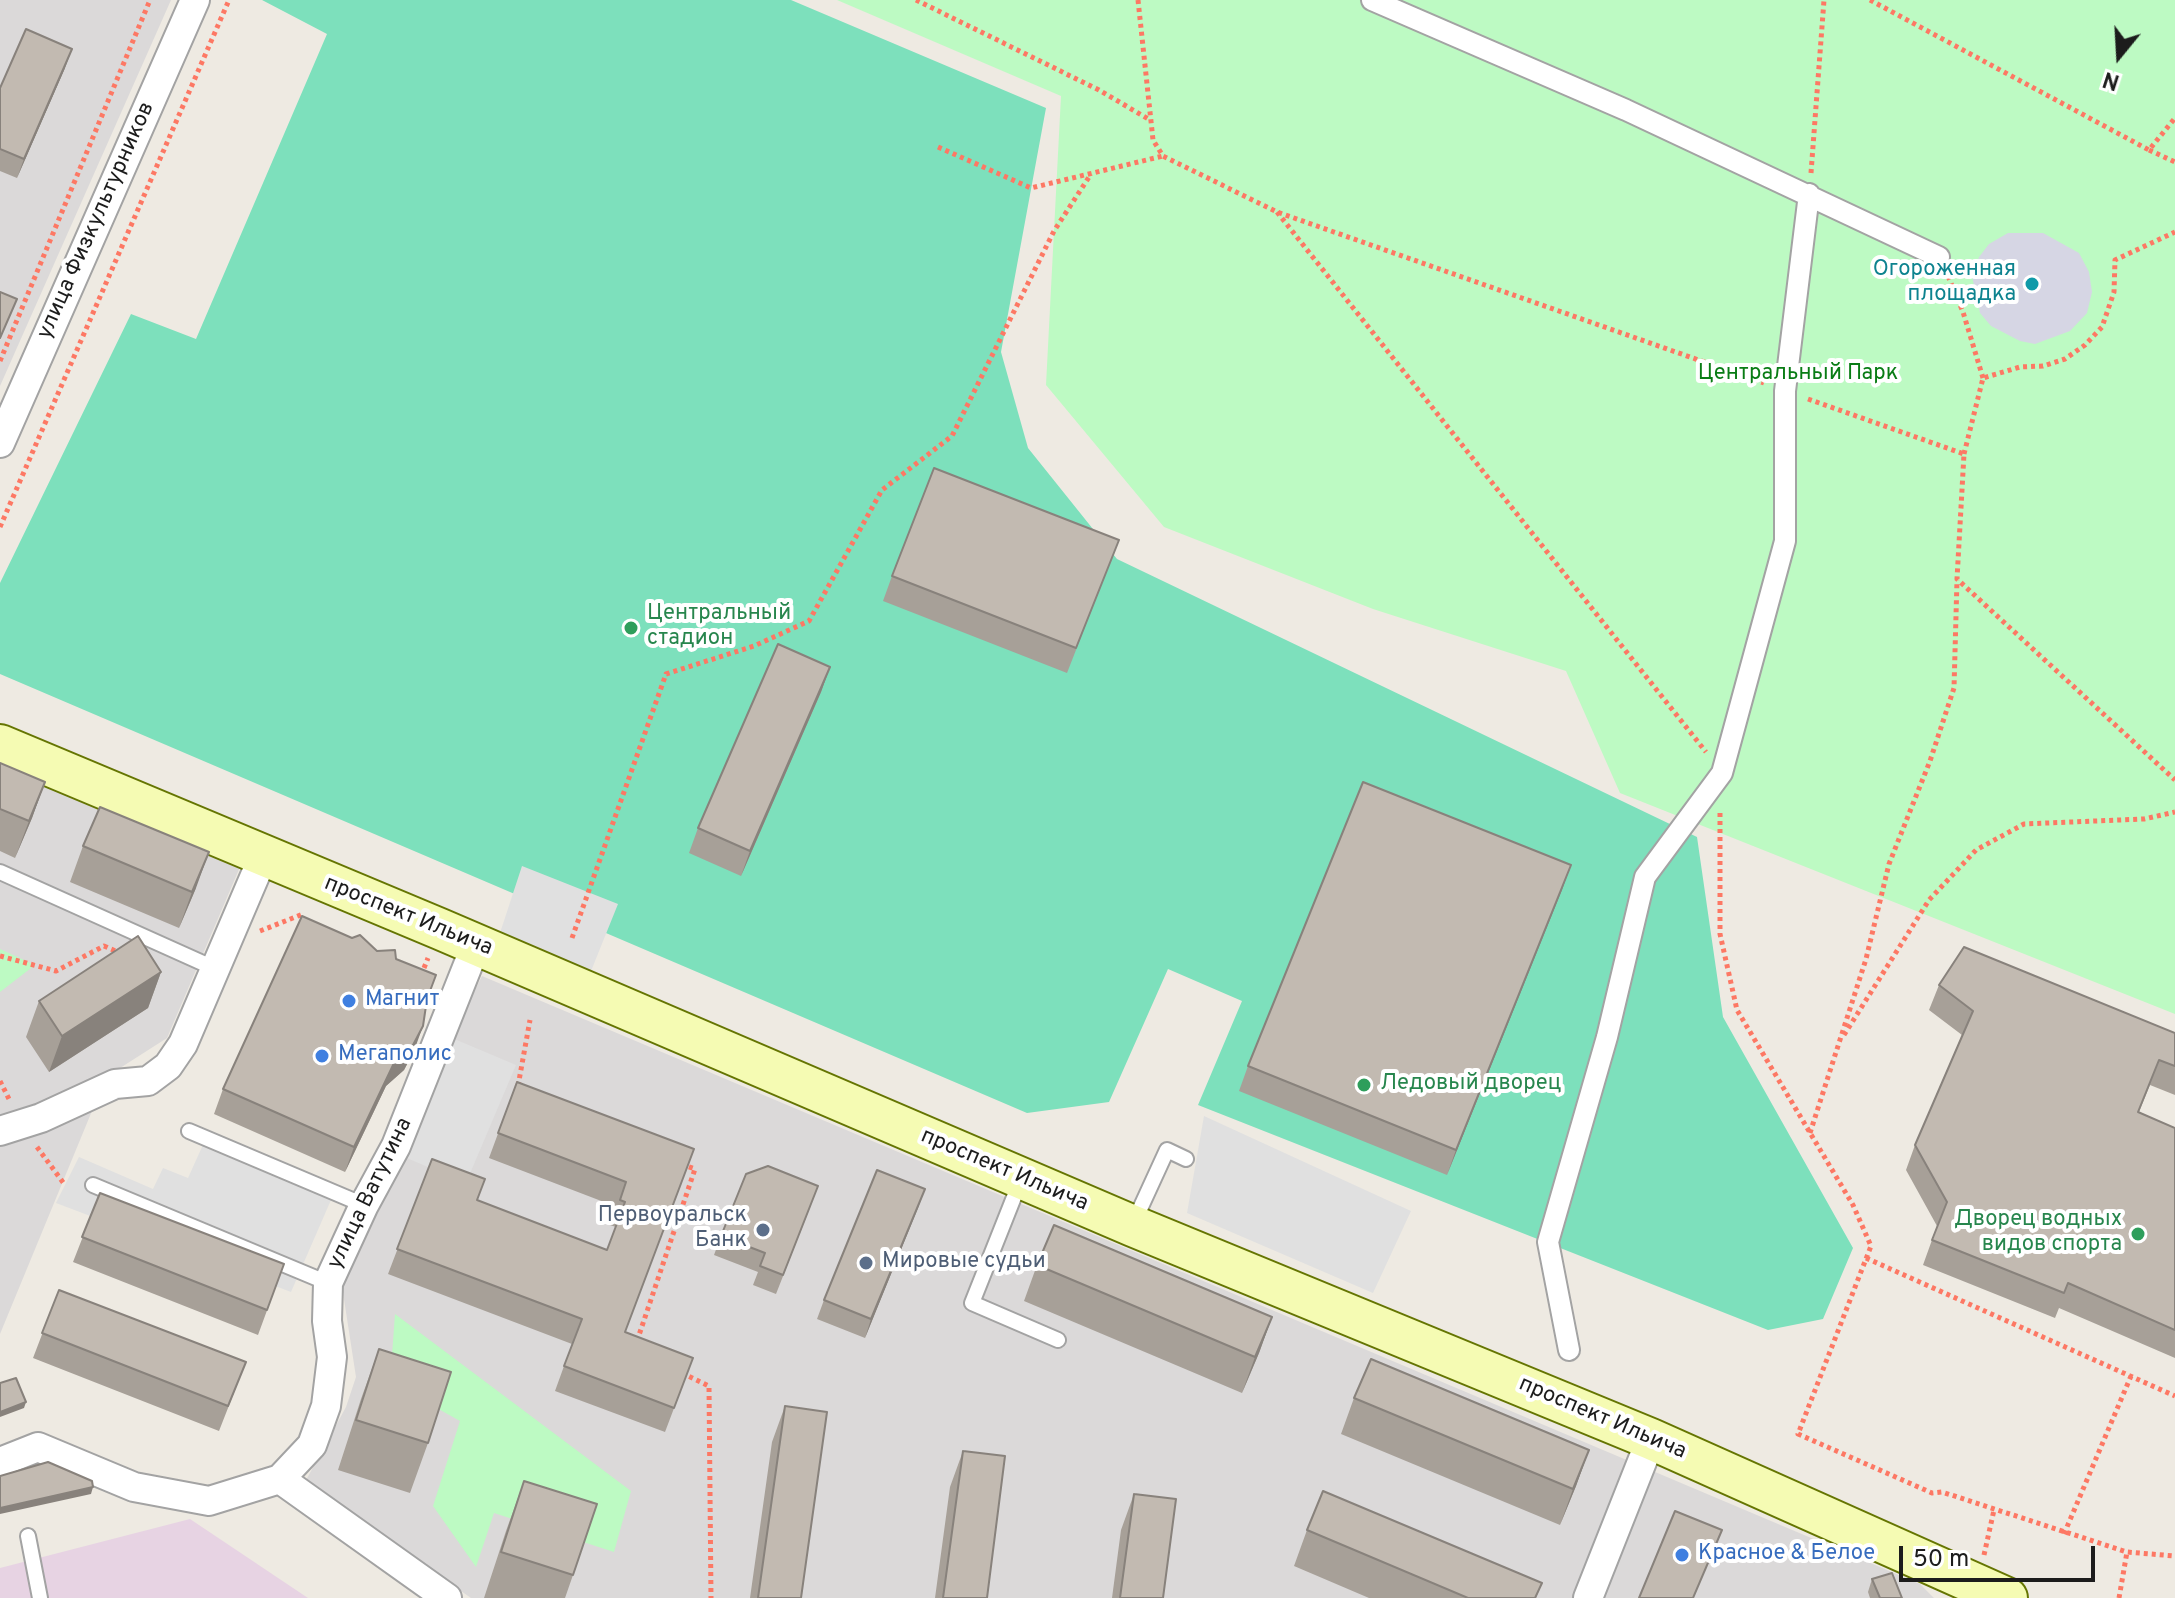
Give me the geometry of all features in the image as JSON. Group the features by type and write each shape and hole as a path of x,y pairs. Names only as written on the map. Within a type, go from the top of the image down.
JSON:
{"main road":[{"name":"проспект Ильича","path":"0,745 1133,1226 1651,1439 2007,1598"}],"street":[{"name":"улица Физкультурников","path":"0,443 195,0"},
{"path":"1372,0 1809,194 1939,257"},
{"path":"1569,1350 1548,1242 1607,1037 1645,877 1722,773 1785,541 1785,391 1809,194"},
{"path":"0,1131 41,1118 115,1084 148,1081 168,1066 183,1044 263,857"},
{"name":"улица Ватутина","path":"0,1462 38,1447 134,1487 209,1501 280,1479 312,1445 326,1406 332,1357 327,1321 328,1283 364,1205 396,1146 476,945"},
{"path":"1588,1598 1651,1439"},
{"path":"280,1479 447,1598"}],"lane":[{"path":"0,872 216,969"},
{"path":"189,1131 364,1205"},
{"path":"1133,1226 1167,1150 1186,1159"},
{"path":"1022,1178 972,1303 1058,1340"},
{"path":"93,1185 328,1283"},
{"path":"28,1536 40,1598"}],"path":[{"path":"0,361 150,0"},
{"path":"0,527 229,0"},
{"path":"916,0 1099,90 1151,120"},
{"path":"1138,0 1153,140 1163,156 1277,212 1964,454"},
{"path":"1809,194 1824,0"},
{"path":"1870,0 2175,162"},
{"path":"2149,150 2175,118"},
{"path":"938,147 1031,188 1163,156"},
{"path":"572,938 666,674 754,646 809,621 882,490 952,436 1054,231 1091,174"},
{"path":"1277,212 1722,773 1720,934 1737,1010 1853,1205 1871,1246 1798,1434 1932,1493 1942,1492 2127,1552 2175,1556"},
{"path":"1983,378 2065,359 2085,345 2102,327 2114,292 2115,260 2175,232"},
{"path":"1810,1133 1866,959 1889,864 1930,761 1954,688 1964,454 1983,378 1963,312 1939,257"},
{"path":"1957,579 2175,780"},
{"path":"1838,1045 1929,900 1976,850 2024,824 2144,819 2175,812"},
{"path":"515,1099 530,1020"},
{"path":"634,1349 695,1169 682,1164"},
{"path":"1866,1258 2175,1396"},
{"path":"672,1368 709,1386 711,1598"},
{"path":"2064,1534 2131,1376"},
{"path":"2119,1598 2127,1552"}],"shaded area":[{"path":"0,0 171,0 0,386"},
{"name":"Огороженная площадка","path":"2008,233 2043,233 2079,253 2089,272 2092,292 2087,313 2070,331 2035,344 2020,341 1991,326 1980,313 1972,276 1979,257 1989,244"},
{"path":"0,767 240,867 167,1038 106,1077 0,1334"},
{"path":"522,866 618,904 589,976 499,936"},
{"path":"482,976 1920,1584 1934,1598 471,1598 305,1482 346,1407 356,1377 342,1286 355,1228"},
{"path":"452,1038 516,1065 466,1183 402,1156"},
{"path":"1204,1116 1411,1211 1373,1293 1187,1213"},
{"path":"206,1138 334,1193 291,1292 56,1203 79,1157 153,1189 163,1168 188,1178"},
{"path":"190,1519 308,1598 0,1598 0,1568"}],"green space":[{"name":"Центральный стадион","path":"262,0 791,0 1046,108 1001,352 1028,448 1117,559 1697,837 1723,1017 1853,1248 1823,1319 1768,1330 1198,1105 1242,1001 1168,969 1109,1102 1027,1113 0,674 0,583 131,314 196,339 327,34"},
{"name":"Центральный Парк","path":"837,0 2175,0 2175,1014 1620,793 1566,671 1373,609 1164,527 1046,385 1061,96"},
{"path":"0,949 35,965 0,992"},
{"path":"395,1314 631,1491 614,1552 494,1513 476,1567 433,1506 460,1421 390,1382"}],"building":[{"path":"26,29 72,49 24,159 0,149 0,88"},
{"path":"0,292 17,299 0,338"},
{"path":"934,468 1119,540 1076,648 892,576"},
{"path":"778,644 830,667 750,851 698,828"},
{"path":"0,763 45,782 29,821 0,809"},
{"path":"1363,782 1571,865 1456,1150 1248,1066"},
{"path":"100,807 209,852 192,892 83,846"},
{"name":"Мегаполис","path":"302,916 352,938 360,935 377,951 395,950 396,959 436,975 427,999 423,1026 413,1045 395,1061 354,1147 223,1089"},
{"path":"138,936 161,972 62,1036 39,1001"},
{"path":"1964,947 2175,1033 2175,1066 2159,1060 2138,1112 2175,1128 2175,1330 2068,1283 2064,1293 1932,1240 1947,1202 1915,1145 1973,1011 1939,985"},
{"path":"517,1082 694,1149 625,1332 693,1358 674,1408 564,1366 582,1319 397,1249 432,1159 485,1179 477,1200 607,1250 625,1202 620,1200 626,1182 498,1133"},
{"name":"Первоуральск Банк","path":"768,1166 818,1186 783,1275 760,1266 765,1253 721,1236 746,1174"},
{"path":"877,1170 925,1189 871,1319 824,1300"},
{"path":"100,1193 284,1264 267,1310 82,1237"},
{"path":"1054,1225 1272,1317 1255,1357 1037,1265"},
{"path":"59,1290 246,1362 228,1406 42,1333"},
{"path":"379,1349 451,1372 428,1443 356,1420"},
{"path":"1371,1359 1589,1450 1573,1489 1354,1398"},
{"path":"16,1378 26,1402 0,1412 0,1383"},
{"path":"785,1406 827,1412 801,1598 758,1598"},
{"path":"963,1451 1005,1456 987,1598 943,1598"},
{"path":"48,1462 92,1481 93,1487 0,1508 0,1476"},
{"path":"524,1481 597,1504 573,1575 501,1552"},
{"path":"1323,1491 1542,1583 1535,1598 1468,1598 1307,1530"},
{"path":"1134,1494 1176,1499 1163,1598 1120,1598"},
{"path":"1675,1511 1722,1530 1693,1598 1639,1598"},
{"path":"1892,1573 1902,1598 1880,1598 1872,1579"}],"place":[{"name":"Огороженная площадка","path":"2032,284"},
{"name":"Центральный стадион","path":"631,628"},
{"name":"Магнит","path":"349,1001"},
{"name":"Мегаполис","path":"322,1056"},
{"name":"Ледовый дворец","path":"1364,1085"},
{"name":"Первоуральск Банк","path":"763,1230"},
{"name":"Дворец водных видов спорта","path":"2138,1234"},
{"name":"Мировые судьи","path":"866,1263"},
{"name":"Красное & Белое","path":"1682,1555"}]}
